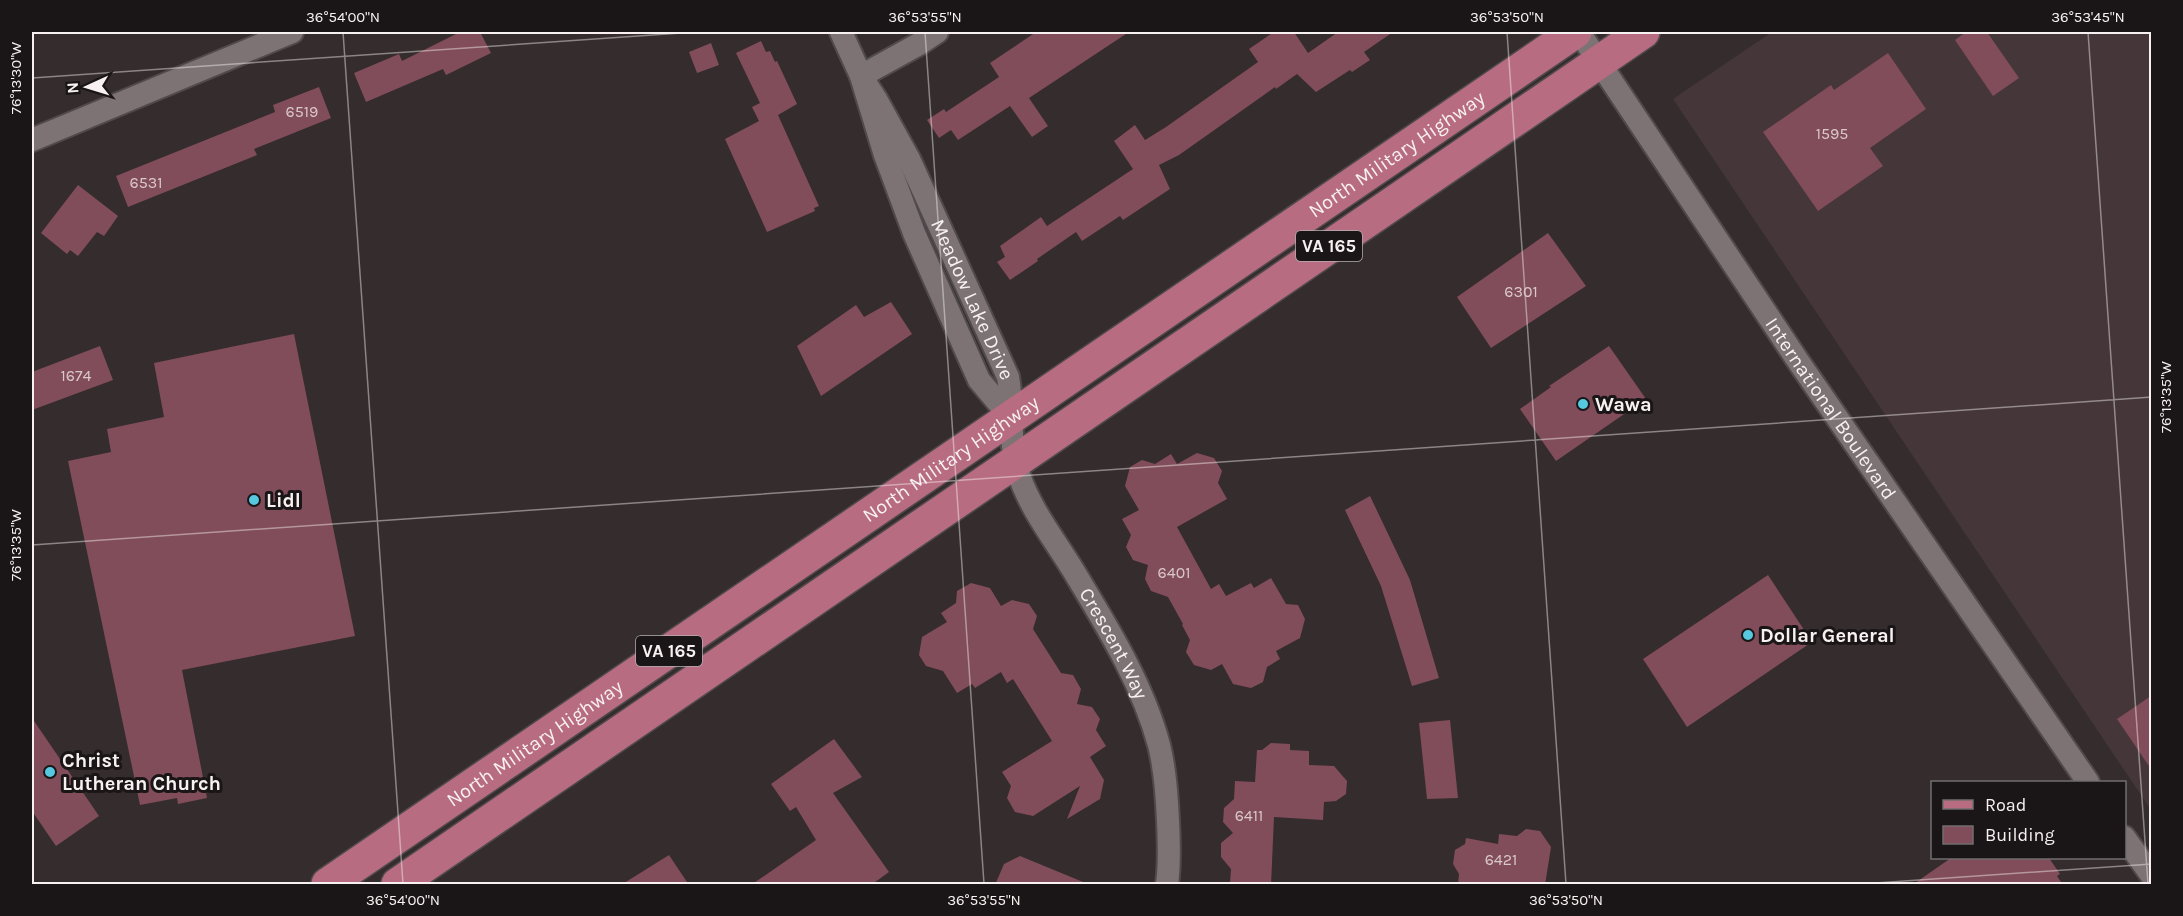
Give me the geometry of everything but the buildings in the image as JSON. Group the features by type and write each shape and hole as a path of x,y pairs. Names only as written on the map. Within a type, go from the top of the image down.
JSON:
{"main road":[{"name":"North Military Highway","path":"328,885 1577,32"},
{"name":"North Military Highway","path":"398,885 1643,32"}],"street":[{"path":"32,140 292,32"},
{"name":"Meadow Lake Drive","path":"841,32 861,76 885,155 914,233 979,380 1011,418"},
{"path":"861,76 937,32"},
{"name":"International Boulevard","path":"1577,32 1798,361 2087,781"},
{"name":"Crescent Way","path":"1011,418 1015,461 1030,502 1121,652 1145,704 1159,745 1167,789 1169,835 1167,885"},
{"path":"2126,840 2151,876"}],"shaded area":[{"path":"1772,32 2151,32 2151,810 1673,99"}],"place":[{"name":"Wawa","path":"1583,404"},
{"name":"Lidl","path":"254,500"},
{"name":"Dollar General","path":"1748,635"},
{"name":"Christ Lutheran Church","path":"50,772"}]}
